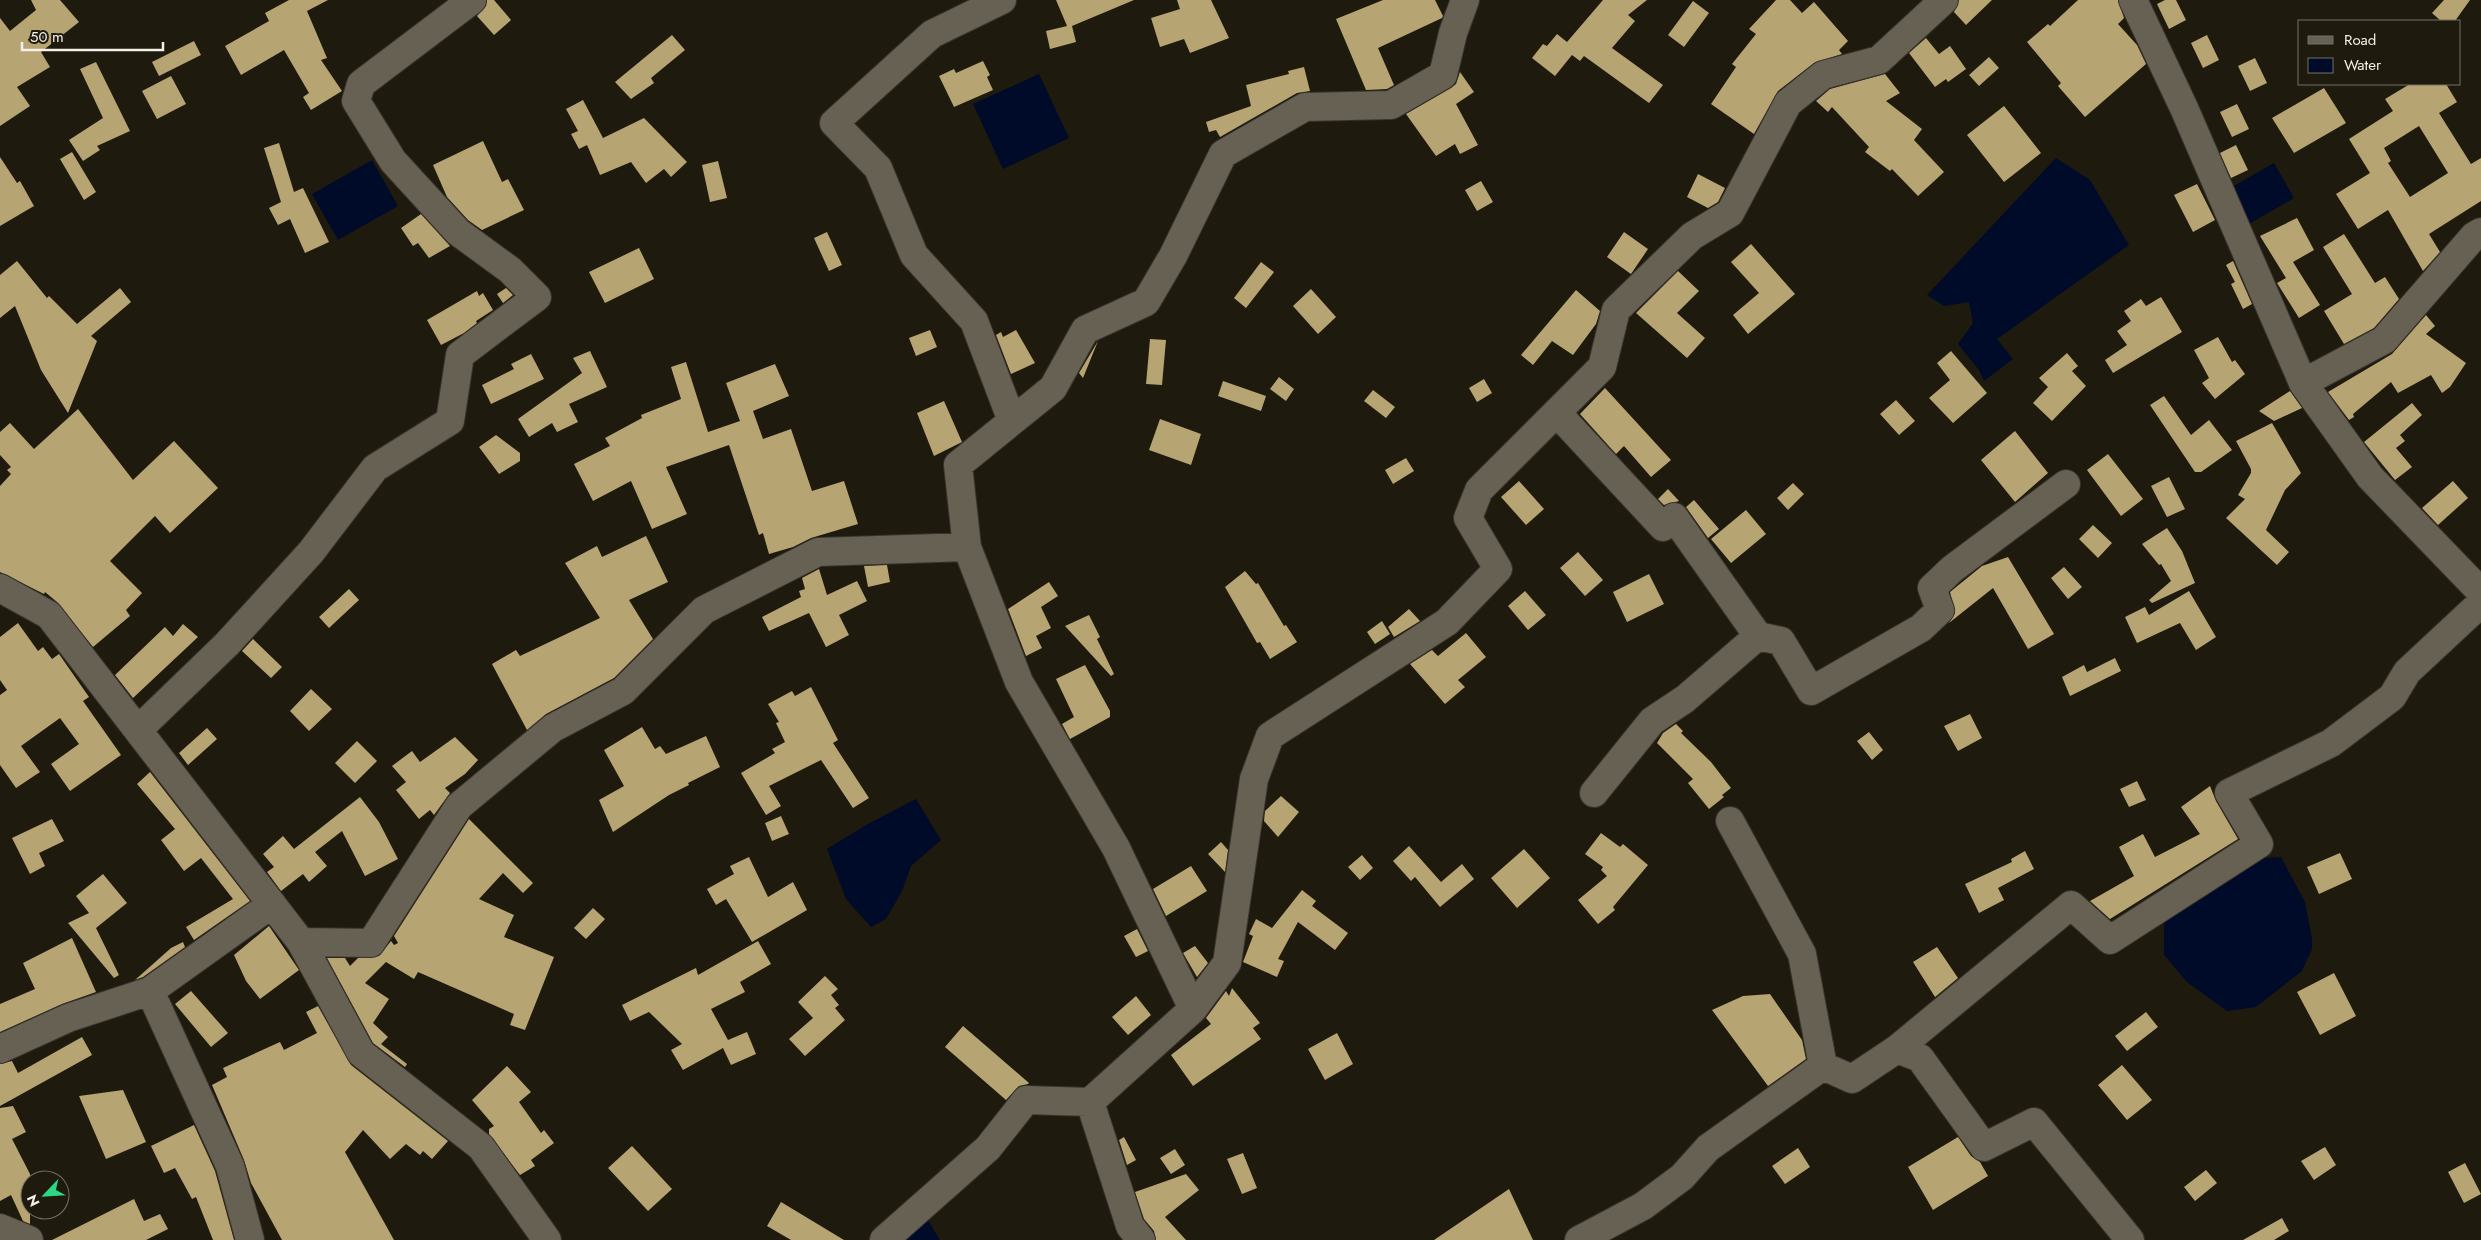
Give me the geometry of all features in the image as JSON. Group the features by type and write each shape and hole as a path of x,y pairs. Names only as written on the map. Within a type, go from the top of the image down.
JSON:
{"street":[{"path":"138,730 227,644 311,552 375,468 450,421 460,355 537,297 510,270 458,232 399,168 356,101 361,84 472,0"},
{"path":"1002,0 932,34 834,123 878,168 914,255 974,321 1012,421"},
{"path":"1193,1009 1116,848 1018,682 967,547 958,465 1052,388 1085,330 1146,302 1173,256 1223,154 1305,107 1391,105 1443,74 1453,33 1465,0"},
{"path":"884,1240 988,1148 1026,1100 1090,1102 1193,1009 1227,963 1254,779 1270,736 1447,622 1498,568 1468,518 1479,490 1602,367 1616,310 1692,236 1730,213 1788,103 1823,75 1879,60 1944,0"},
{"path":"2133,0 2184,108 2303,383 2370,477 2481,592"},
{"path":"2303,383 2384,340 2474,236 2481,232"},
{"path":"1557,413 1663,527 1674,517 1758,636 1781,641 1811,692 1921,628 1940,610 1932,588 1952,569 2066,484"},
{"path":"301,942 371,943 459,806 553,728 624,691 704,610 818,552 967,547"},
{"path":"0,588 49,615 301,942 361,1053 481,1147 547,1240"},
{"path":"1823,1066 1852,1079 1897,1049 2071,904 2110,940 2259,844 2229,793 2296,762 2338,738 2392,697 2407,672 2481,603"},
{"path":"1594,793 1652,721 1685,699 1758,636"},
{"path":"1730,821 1802,954 1823,1066"},
{"path":"0,1049 68,1018 150,991 272,904"},
{"path":"150,991 230,1166 250,1240"},
{"path":"1897,1049 1920,1058 1984,1147 2034,1122 2130,1240"},
{"path":"1579,1240 1643,1206 1682,1177 1708,1148 1823,1066"},
{"path":"1090,1102 1130,1226 1141,1240"},
{"path":"0,1228 29,1240"}],"water":[{"path":"1039,74 1069,138 1003,169 973,104"},
{"path":"2056,158 2090,180 2129,245 1997,339 2013,359 1984,381 1979,370 1958,344 1973,323 1969,302 1944,306 1927,295"},
{"path":"372,160 398,206 338,240 312,194"},
{"path":"2274,163 2294,198 2247,225 2227,190"},
{"path":"916,799 941,840 911,866 902,891 886,919 871,927 846,899 827,849 866,825"},
{"path":"2281,857 2305,902 2312,949 2302,971 2256,1007 2227,1011 2187,982 2164,955 2164,923 2189,895 2251,859"},
{"path":"926,1217 940,1240 901,1240"}],"building":[{"path":"31,0 60,0 79,22 41,52 50,67 17,87 30,106 0,126 0,18 10,31 36,10"},
{"path":"289,0 328,0 307,11 327,58 321,60 342,91 311,110 303,97 309,93 284,50 241,75 225,46 269,21 265,13"},
{"path":"487,0 494,0 511,20 494,35 477,16 486,6"},
{"path":"1056,0 1134,0 1072,26 1076,42 1050,49 1046,31 1067,26"},
{"path":"1177,0 1211,0 1229,38 1190,53 1184,39 1160,47 1151,18 1180,9"},
{"path":"1383,0 1435,0 1443,16 1378,48 1394,85 1387,89 1366,90 1336,19"},
{"path":"1603,0 1647,0 1628,15 1635,21 1612,48 1663,85 1649,103 1584,56 1580,61 1572,55 1555,76 1532,58 1543,44 1547,46 1557,34 1567,42"},
{"path":"1776,0 1790,0 1802,13 1814,2 1848,41 1839,50 1842,54 1814,63 1778,91 1754,134 1711,104 1736,67 1732,64 1756,34 1749,29"},
{"path":"1959,0 1992,0 1966,25 1954,12"},
{"path":"2078,0 2118,0 2124,18 2118,24 2137,45 2146,64 2085,117 2058,86 2061,83 2027,42 2048,24 2050,26"},
{"path":"2165,0 2176,0 2186,20 2169,29 2157,4"},
{"path":"2444,0 2470,0 2456,20 2440,20 2432,13"},
{"path":"1693,1 1709,13 1684,47 1668,35"},
{"path":"672,35 685,50 651,78 654,83 631,99 615,82"},
{"path":"2207,35 2219,60 2203,68 2191,43"},
{"path":"1926,38 1939,54 1950,46 1966,69 1948,82 1946,79 1935,87 1909,53"},
{"path":"194,41 201,55 159,76 152,62"},
{"path":"1989,57 1999,68 1979,86 1969,75"},
{"path":"2255,58 2267,83 2250,91 2238,66"},
{"path":"983,61 990,75 987,77 993,90 954,107 939,76 954,69 956,73"},
{"path":"96,62 130,131 97,146 100,150 83,161 69,140 103,118 80,69"},
{"path":"1304,67 1310,91 1297,93 1220,137 1216,130 1209,132 1206,122 1251,106 1246,85 1289,74 1288,71"},
{"path":"1460,72 1474,92 1456,104 1478,145 1460,154 1455,144 1436,156 1406,114 1451,88 1456,84"},
{"path":"1885,74 1900,93 1886,101 1922,129 1914,140 1944,172 1918,196 1892,169 1890,171 1865,152 1869,147 1832,107 1828,112 1816,101 1830,89"},
{"path":"171,76 186,104 157,119 142,91"},
{"path":"2408,85 2447,85 2457,102 2439,113 2471,164 2481,158 2481,201 2429,234 2440,252 2423,271 2388,210 2358,229 2336,194 2370,173 2349,139 2393,111 2385,99","holes":["2419,126 2448,173 2410,197 2388,163 2391,161 2384,148"]},
{"path":"2324,88 2346,123 2294,153 2272,118"},
{"path":"583,100 603,138 644,118 687,162 671,177 664,169 646,183 631,162 600,175 587,145 579,149 571,134 578,131 566,109"},
{"path":"2237,104 2249,129 2232,137 2220,112"},
{"path":"2004,106 2041,153 2004,182 1967,135"},
{"path":"483,141 502,182 508,179 524,210 482,230 468,220 447,197 433,165"},
{"path":"279,143 294,192 303,188 329,242 305,253 290,219 278,225 269,208 281,202 264,148"},
{"path":"2236,145 2248,170 2231,178 2220,153"},
{"path":"72,152 96,192 84,200 60,159"},
{"path":"0,157 17,183 20,181 34,206 0,226"},
{"path":"718,161 727,198 710,202 702,165"},
{"path":"1698,174 1725,188 1718,202 1708,208 1687,197"},
{"path":"1481,181 1493,202 1477,211 1465,190"},
{"path":"2197,184 2215,220 2193,232 2174,195"},
{"path":"421,214 450,246 429,258 418,243 413,246 401,228"},
{"path":"2297,218 2314,250 2293,262 2320,305 2299,318 2277,283 2286,278 2260,236"},
{"path":"827,232 842,265 829,271 814,238"},
{"path":"1624,232 1648,249 1631,274 1607,257"},
{"path":"2344,234 2375,283 2385,277 2399,299 2374,328 2344,344 2324,311 2352,294 2323,247"},
{"path":"1751,244 1795,294 1748,334 1733,315 1759,293 1731,262"},
{"path":"639,248 654,279 605,303 589,272"},
{"path":"17,261 47,298 49,296 77,324 120,288 131,302 91,336 97,341 68,413 41,370 15,306 0,318 0,275"},
{"path":"2233,261 2252,304 2243,309 2231,284 2235,282 2226,265"},
{"path":"1261,262 1274,272 1246,308 1234,298"},
{"path":"1678,271 1699,291 1677,313 1705,338 1687,358 1636,313"},
{"path":"506,288 513,295 503,303 497,294"},
{"path":"1311,289 1336,317 1318,334 1293,306"},
{"path":"1576,290 1600,311 1596,324 1573,355 1552,341 1533,365 1521,355"},
{"path":"477,291 479,296 483,293 493,310 476,321 477,323 464,333 441,345 427,320"},
{"path":"2161,297 2182,332 2113,373 2105,360 2127,345 2117,331 2131,321 2124,311 2141,299 2146,306"},
{"path":"2426,315 2435,326 2426,334 2466,363 2450,387 2442,393 2431,375 2398,393 2391,382 2353,414 2354,417 2349,420 2328,392 2392,354"},
{"path":"930,330 937,347 916,356 909,338"},
{"path":"1016,330 1035,363 1011,374 996,335 1001,332 1003,337"},
{"path":"2218,337 2232,362 2235,360 2245,374 2215,399 2202,383 2209,378 2194,350"},
{"path":"1150,339 1166,340 1162,385 1146,384"},
{"path":"1098,341 1083,378 1079,373"},
{"path":"590,351 607,387 569,404 578,422 557,432 552,423 529,437 518,419 582,373 573,358"},
{"path":"1951,351 1987,393 1953,423 1929,398 1950,380 1937,363"},
{"path":"2067,353 2078,366 2072,371 2086,386 2052,421 2033,403 2048,387 2039,378"},
{"path":"531,354 544,379 491,404 482,385 514,369 511,364"},
{"path":"686,362 708,432 740,421 726,383 775,364 789,396 753,411 763,439 791,429 812,491 844,481 858,524 811,538 793,547 769,554 763,533 759,535 729,445 666,467 687,514 652,529 631,481 593,501 574,464 610,446 605,438 642,418 641,415 681,399 671,367"},
{"path":"1279,377 1294,389 1286,401 1270,389"},
{"path":"1484,379 1492,393 1477,402 1469,388"},
{"path":"1223,381 1266,396 1261,411 1218,396"},
{"path":"1605,388 1671,460 1651,477 1624,446 1616,454 1580,414"},
{"path":"1373,390 1395,407 1386,418 1364,401"},
{"path":"2290,391 2302,408 2274,421 2259,411"},
{"path":"2164,396 2191,435 2209,420 2232,450 2201,472 2195,472 2150,405"},
{"path":"1896,400 1915,421 1899,435 1880,414"},
{"path":"944,401 962,442 934,456 917,413"},
{"path":"2412,403 2422,415 2400,435 2405,441 2396,448 2412,467 2395,480 2364,442"},
{"path":"78,409 133,480 174,441 218,488 170,533 155,516 110,561 142,593 126,610 130,616 93,647 57,602 45,592 44,594 0,572 0,486 11,474 7,470 11,467 0,455 0,432 10,423 34,449"},
{"path":"1160,419 1201,434 1191,465 1149,450"},
{"path":"2272,423 2301,473 2285,490 2266,530 2289,552 2277,565 2226,518 2245,499 2238,495 2251,473 2251,469 2236,441"},
{"path":"2015,431 2048,473 2015,502 1981,460"},
{"path":"496,435 520,453 520,461 499,474 479,447"},
{"path":"2108,454 2143,499 2121,516 2087,470"},
{"path":"1406,458 1414,471 1393,484 1385,470"},
{"path":"2169,477 2185,509 2167,517 2151,486"},
{"path":"1519,481 1544,509 1526,525 1501,497"},
{"path":"2453,481 2468,498 2438,525 2422,508"},
{"path":"1793,483 1804,494 1788,510 1777,498"},
{"path":"1668,489 1679,501 1664,505 1658,499"},
{"path":"1694,500 1719,529 1708,538 1686,507"},
{"path":"1746,510 1766,534 1731,563 1711,539"},
{"path":"2093,525 2112,543 2098,558 2079,539"},
{"path":"2167,528 2182,551 2195,583 2152,603 2149,600 2171,581 2161,564 2159,565 2142,544"},
{"path":"646,536 668,582 629,600 653,639 614,678 546,714 527,730 492,664 516,650 520,656 600,618 565,563 597,546 602,557"},
{"path":"1578,552 1603,580 1585,596 1560,568"},
{"path":"2008,557 2054,634 2028,649 1993,588 1949,623 1955,613 1950,592 1982,566"},
{"path":"887,565 890,582 868,587 864,566"},
{"path":"2064,567 2082,587 2068,599 2051,578"},
{"path":"819,569 827,595 857,581 867,601 839,615 849,635 826,647 809,613 769,631 762,617 801,597 799,591 805,589 802,578"},
{"path":"1245,571 1256,584 1258,583 1284,626 1286,625 1297,642 1270,659 1260,642 1257,643 1225,587"},
{"path":"1649,574 1664,604 1627,622 1613,592"},
{"path":"1049,582 1058,596 1041,607 1051,628 1036,636 1042,648 1026,656 1008,609"},
{"path":"349,589 359,600 329,628 319,617"},
{"path":"1525,591 1546,615 1528,630 1508,606"},
{"path":"2189,591 2216,637 2196,650 2180,623 2137,643 2125,617 2145,607 2149,615"},
{"path":"1409,609 1420,621 1394,637 1388,627"},
{"path":"1089,615 1100,637 1097,639 1114,674 1111,676 1065,626"},
{"path":"1382,621 1390,634 1375,644 1367,632"},
{"path":"18,623 38,651 43,647 52,659 59,654 89,697 83,701 121,755 70,791 51,764 79,744 60,718 21,746 40,772 16,788 0,765 0,695 7,690 0,680 0,637"},
{"path":"183,624 198,637 133,698 115,675 165,627 173,636"},
{"path":"1466,633 1486,657 1458,680 1465,687 1445,704 1410,664 1432,650 1438,656"},
{"path":"253,639 282,667 271,678 242,651"},
{"path":"2115,658 2121,671 2070,696 2062,677 2084,665 2087,672"},
{"path":"1085,665 1110,711 1110,717 1070,739 1062,724 1074,717 1056,679"},
{"path":"811,687 838,740 833,743 869,798 853,808 821,760 769,786 781,806 766,815 741,773 775,753 772,749 785,742 776,723 779,722 768,704 792,691 795,696"},
{"path":"311,689 332,709 309,731 290,711"},
{"path":"1970,714 1982,738 1958,751 1944,726"},
{"path":"1676,724 1683,731 1681,733 1711,762 1731,788 1722,795 1724,797 1709,809 1688,783 1693,779 1657,743 1663,733"},
{"path":"642,727 655,749 660,746 666,754 706,736 720,767 688,783 689,785 669,795 613,832 599,800 624,786 604,750"},
{"path":"207,728 217,739 188,765 179,753"},
{"path":"1869,732 1883,750 1872,760 1857,741"},
{"path":"455,737 478,760 465,774 445,788 450,793 434,815 430,810 419,819 396,790 406,782 392,766 412,751 420,762"},
{"path":"357,741 377,761 355,783 335,763"},
{"path":"150,772 250,901 194,940 186,927 233,899 201,858 184,871 161,840 175,829 137,784"},
{"path":"2137,781 2146,800 2129,807 2120,789"},
{"path":"2210,786 2216,801 2238,839 2110,919 2090,901 2134,876 2119,847 2143,834 2155,857 2200,834 2181,807"},
{"path":"1281,796 1299,812 1278,837 1264,821 1265,811"},
{"path":"360,797 379,822 398,859 365,876 342,831 315,852 327,866 309,882 303,874 281,891 267,872 274,867 263,854 283,836 294,849"},
{"path":"781,816 789,834 772,841 765,823"},
{"path":"52,819 64,841 39,853 45,866 30,874 12,838"},
{"path":"469,819 533,883 523,893 503,873 479,899 514,915 504,937 554,957 525,1030 510,1025 514,1014 418,972 414,979 386,962 365,983 389,999 373,1023 388,1037 381,1044 407,1064 405,1067 373,1043 327,958 345,958 350,966 358,958 379,956 391,941 394,945 398,943 394,936"},
{"path":"1601,833 1620,847 1623,844 1648,865 1613,907 1615,910 1598,924 1578,900 1607,876 1601,870 1603,867 1585,854"},
{"path":"1221,842 1228,850 1225,872 1208,854"},
{"path":"1409,846 1441,882 1462,864 1474,879 1440,907 1415,877 1411,881 1393,861"},
{"path":"1524,849 1550,878 1517,908 1491,878"},
{"path":"2025,851 2034,869 1998,888 2004,900 1979,913 1965,884 2012,862 2011,859"},
{"path":"2340,853 2352,879 2319,894 2307,867"},
{"path":"1362,855 1373,868 1360,880 1348,867"},
{"path":"749,857 768,897 793,882 807,910 752,942 726,899 716,905 707,889 734,874 730,866"},
{"path":"1191,866 1207,891 1166,916 1153,889"},
{"path":"103,874 127,903 96,928 119,975 114,978 68,923 89,913 76,896"},
{"path":"1302,890 1316,901 1312,906 1348,933 1335,950 1298,922 1278,959 1284,961 1277,977 1243,962 1253,936 1249,934 1256,919 1272,928"},
{"path":"593,908 605,919 586,939 574,928"},
{"path":"269,926 299,970 260,999 246,981 234,955"},
{"path":"1137,929 1148,951 1136,957 1124,936"},
{"path":"72,938 96,992 62,1004 0,1032 0,1004 35,989 23,963"},
{"path":"758,941 771,964 740,982 745,992 711,1009 728,1040 747,1032 756,1054 731,1065 723,1048 683,1070 671,1050 682,1044 649,1012 630,1021 622,1005 696,968 698,975"},
{"path":"183,942 185,947 143,977 135,980 171,948"},
{"path":"1195,946 1208,963 1197,977 1183,953"},
{"path":"1937,947 1958,978 1935,997 1913,962"},
{"path":"2334,973 2356,1016 2320,1035 2297,992"},
{"path":"825,976 838,989 831,995 839,1005 835,1008 845,1020 805,1056 789,1039 813,1018 798,1002"},
{"path":"1232,988 1260,1023 1253,1028 1261,1039 1193,1086 1171,1055 1211,1024 1206,1018 1226,991 1229,996"},
{"path":"191,991 228,1033 211,1047 175,1004"},
{"path":"1770,994 1802,1040 1806,1059 1768,1086 1712,1010 1743,996"},
{"path":"1136,996 1151,1015 1128,1035 1112,1017"},
{"path":"318,1006 351,1065 448,1141 432,1159 423,1151 420,1155 406,1144 390,1159 363,1130 345,1152 394,1240 282,1240 251,1183 244,1160 212,1085 227,1077 223,1068 280,1042 284,1050 317,1033 306,1012"},
{"path":"2146,1012 2158,1027 2127,1051 2115,1036"},
{"path":"963,1026 1029,1083 1019,1086 1006,1100 945,1047"},
{"path":"1337,1033 1353,1064 1325,1080 1308,1049"},
{"path":"82,1037 92,1055 0,1106 0,1064 12,1061 18,1073"},
{"path":"2122,1065 2152,1100 2127,1120 2098,1085"},
{"path":"507,1066 531,1092 519,1102 541,1133 544,1130 554,1143 531,1160 535,1166 520,1175 489,1134 489,1129 494,1126 472,1100"},
{"path":"123,1090 146,1142 106,1159 79,1096"},
{"path":"13,1106 26,1132 12,1139 28,1170 20,1170 20,1214 11,1195 0,1201 0,1108"},
{"path":"194,1125 215,1171 234,1240 213,1240 196,1197 192,1199 175,1168 164,1173 151,1146"},
{"path":"1124,1137 1136,1160 1127,1165 1119,1140"},
{"path":"1958,1137 1971,1156 1980,1162 1988,1176 1933,1210 1908,1167"},
{"path":"632,1146 672,1189 648,1211 608,1168"},
{"path":"2325,1147 2336,1165 2314,1180 2301,1161"},
{"path":"1798,1148 1810,1167 1785,1184 1772,1166"},
{"path":"1175,1149 1185,1165 1171,1174 1160,1158"},
{"path":"1243,1153 1257,1188 1242,1194 1227,1159"},
{"path":"2465,1163 2481,1194 2464,1203 2448,1172"},
{"path":"2206,1170 2217,1183 2195,1201 2184,1187"},
{"path":"1186,1174 1199,1190 1165,1217 1186,1240 1156,1240 1154,1231 1144,1219 1135,1192"},
{"path":"1509,1189 1533,1240 1434,1240"},
{"path":"134,1199 144,1221 160,1214 168,1229 146,1240 52,1240"},
{"path":"781,1202 844,1240 791,1240 767,1226"},
{"path":"2282,1218 2289,1231 2274,1240 2243,1240"},
{"path":"30,1220 30,1224 23,1221"}]}
